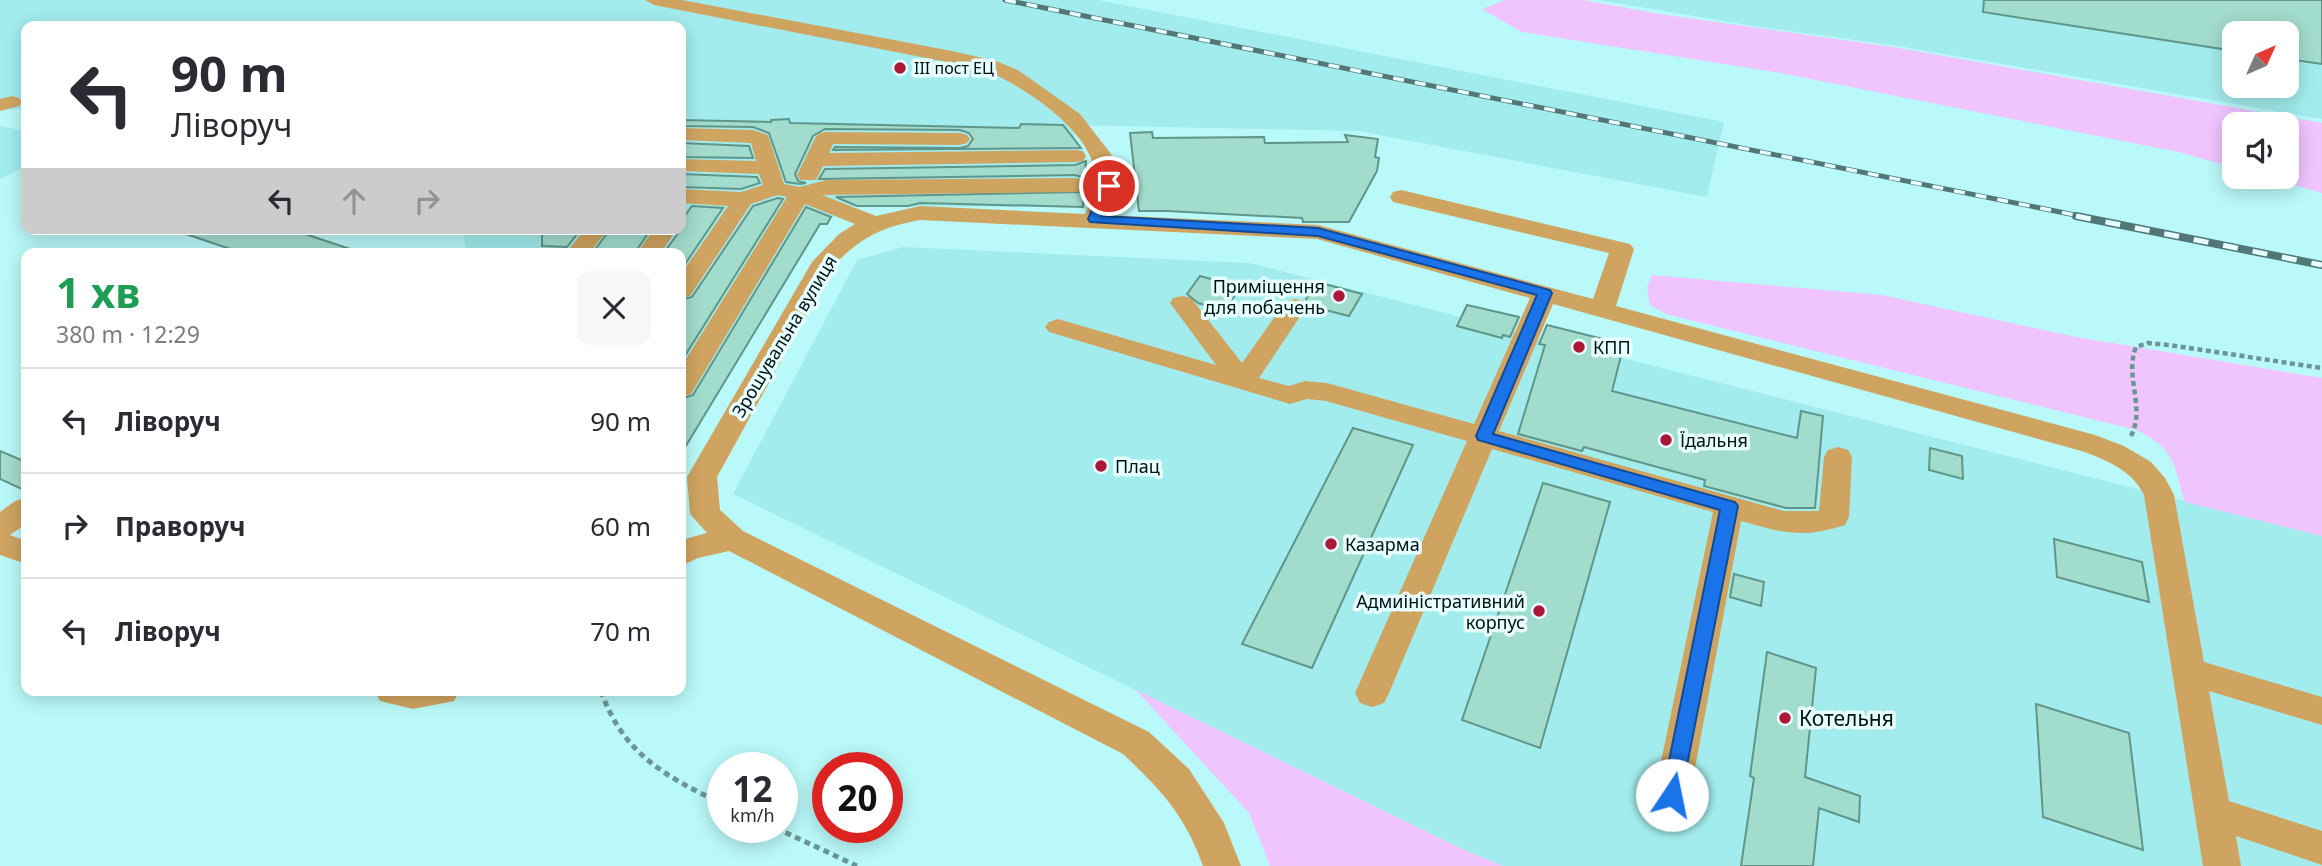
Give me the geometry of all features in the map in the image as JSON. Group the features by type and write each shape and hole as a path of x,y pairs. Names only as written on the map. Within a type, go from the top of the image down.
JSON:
{"street":[{"path":"654,0 952,57 989,65 1011,74 1073,118 1100,155 1109,186 1094,219"},
{"path":"686,134 753,136 761,139 771,178 761,196 743,200 686,201"},
{"path":"686,380 800,194 825,138 1019,140"},
{"path":"814,160 1075,156"},
{"path":"686,166 771,178 800,194 871,222"},
{"path":"800,194 826,187 1075,185"},
{"path":"1401,197 1622,249 1602,309"},
{"path":"686,285 743,200"},
{"name":"Зрошувальна вулиця","path":"1222,866 1211,835 1176,780 1136,743 732,539 705,514 702,477 824,262 849,235 871,222 920,213 1094,219 1318,232 2095,445 2122,455 2154,482 2159,495 2189,671"},
{"path":"1372,693 1545,293"},
{"path":"1182,303 1243,382"},
{"path":"1243,382 1295,306"},
{"path":"1058,327 1290,396 1305,390 1327,391 1784,522 1815,523 1834,517 1838,457"},
{"path":"1672,795 1729,506"},
{"path":"0,527 21,512"},
{"path":"686,551 732,539"},
{"path":"0,543 21,551"},
{"path":"2222,866 2189,671 2322,712"},
{"path":"2213,812 2322,848"}],"path":[{"path":"2095,445 2121,443 2130,439 2136,430 2139,416 2129,365 2136,347 2148,344 2169,345 2322,368"},
{"path":"602,696 605,708 628,746 650,766 707,797"},
{"path":"798,839 857,866"}],"shaded area":[{"path":"0,0 1098,0 1724,122 1707,197 1358,131 1070,125 1086,161 1083,207 843,206 827,224 820,224 686,446 686,248 466,248 463,235 686,235 686,21 21,21 21,109 0,110"},
{"path":"1505,0 1583,0 1659,14 1893,47 2260,112 2222,112 2222,164 2179,152 1775,72 1522,32 1482,9"},
{"path":"1599,0 2322,0 2322,119 2299,115 2299,112 2281,112 1892,45 1760,27"},
{"path":"2299,119 2322,123 2322,193 2299,186"},
{"path":"0,126 21,130 21,168 0,179"},
{"path":"903,247 1249,263 2322,536 2322,866 1503,866 1464,850 733,494 857,260"},
{"path":"1652,275 1882,295 2076,337 2322,378 2322,536 2185,502 2171,458 2158,443 2136,430 1666,314 1650,305 1647,287"},
{"path":"1136,690 1464,850 1503,866 1270,866 1249,813"}],"building":[{"path":"1984,0 2322,0 2322,64 2300,61 2300,21 2222,21 2222,49 1983,12"},
{"path":"789,119 790,123 1019,128 1021,124 1063,125 1081,148 833,150 835,147 960,148 968,146 973,139 969,133 960,130 825,129 813,136 795,174 798,181 806,183 800,184 786,182 769,133 753,127 686,126 686,120"},
{"path":"1152,132 1153,138 1264,137 1265,143 1348,142 1345,135 1378,139 1375,157 1379,158 1377,171 1349,222 1303,222 1302,218 1139,211 1130,133"},
{"path":"686,143 749,146 753,158 686,157"},
{"path":"1086,161 1085,178 1075,175 819,179 825,169 1075,165"},
{"path":"686,174 757,177 760,183 741,189 686,187"},
{"path":"1084,192 1083,207 920,203 908,206 857,206 836,197"},
{"path":"778,198 783,199 686,354 686,299 692,297 753,206"},
{"path":"692,206 723,208 686,263 686,248 667,248 677,235 686,235 686,214"},
{"path":"806,207 831,217 827,224 820,224 686,446 686,397 693,395"},
{"path":"189,235 308,235 347,248 227,248"},
{"path":"542,235 576,235 567,247 542,246"},
{"path":"606,235 647,235 638,248 596,248"},
{"path":"1200,276 1241,287 1227,306 1221,305 1219,309 1198,303 1187,294"},
{"name":"Приміщення для побачень","path":"1317,282 1362,294 1349,316 1309,306 1306,299"},
{"path":"1467,305 1519,317 1510,337 1503,335 1502,338 1457,326"},
{"name":"Їдальня","path":"1547,325 1603,339 1601,345 1612,348 1610,354 1621,356 1612,391 1797,438 1801,411 1823,416 1815,508 1786,508 1704,486 1705,480 1584,447 1582,451 1518,434 1545,345 1539,344"},
{"name":"Казарма","path":"1353,428 1413,445 1312,668 1242,644"},
{"path":"1930,448 1962,456 1963,479 1929,470"},
{"path":"0,451 21,460 21,489 0,479"},
{"name":"Адмиіністративний корпус","path":"1543,483 1610,502 1540,748 1462,720"},
{"path":"2054,539 2142,562 2149,602 2057,577"},
{"path":"1734,574 1764,582 1761,606 1730,597"},
{"path":"1767,652 1816,668 1805,777 1860,796 1859,822 1819,808 1813,866 1741,866 1754,778 1750,776"},
{"path":"2036,704 2129,733 2143,850 2043,817"}],"railway":[{"path":"1005,0 2085,217"},
{"path":"2076,216 2322,265"}],"place":[{"name":"III пост ЕЦ","path":"900,68"},
{"name":"Приміщення для побачень","path":"1339,296"},
{"name":"КПП","path":"1579,347"},
{"name":"Їдальня","path":"1666,440"},
{"name":"Плац","path":"1101,466"},
{"name":"Казарма","path":"1331,544"},
{"name":"Адмиіністративний корпус","path":"1539,611"},
{"name":"Котельня","path":"1785,718"}],"route":[{"path":"1109,186 1094,219 1318,232 1545,293 1484,436 1729,506 1672,795"}]}
